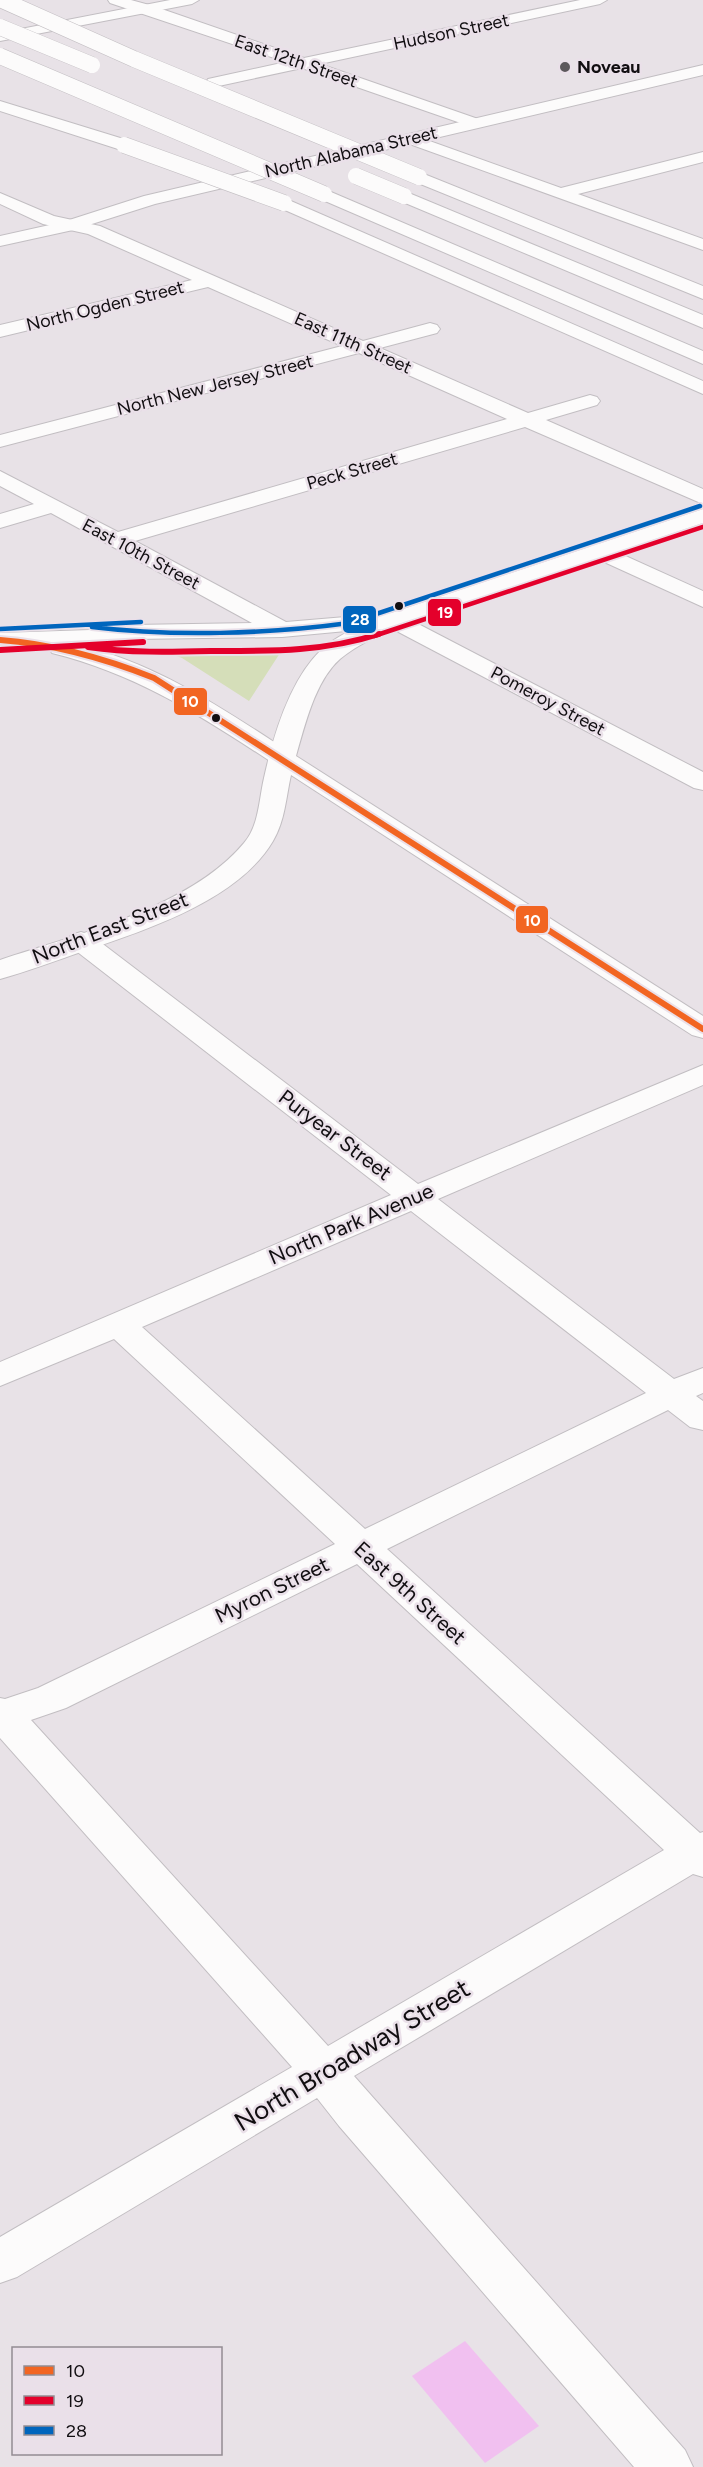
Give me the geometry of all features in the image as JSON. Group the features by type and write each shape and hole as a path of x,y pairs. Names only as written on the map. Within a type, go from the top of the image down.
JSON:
{"main road":[{"path":"2,0 123,55 703,293"},
{"name":"East 12th Street","path":"115,0 148,9 475,123"},
{"path":"0,37 192,0"},
{"name":"Hudson Street","path":"214,82 600,0"},
{"path":"0,27 106,71"},
{"path":"0,56 703,358"},
{"name":"North Alabama Street","path":"0,241 72,225 150,200 703,70"},
{"path":"0,106 124,145 284,203 703,388"},
{"path":"410,139 703,245"},
{"path":"297,151 703,322"},
{"path":"561,194 703,157"},
{"name":"East 11th Street","path":"0,198 49,220 94,230 703,497"},
{"name":"North Ogden Street","path":"0,331 209,280"},
{"name":"North New Jersey Street","path":"0,441 429,329"},
{"name":"Peck Street","path":"114,540 590,401"},
{"name":"East 10th Street","path":"0,477 282,630"},
{"path":"0,521 52,506"},
{"path":"90,637 124,642 292,641 351,633 703,516"},
{"path":"599,551 703,600"},
{"path":"9,640 90,637 133,632 282,630 393,620"},
{"name":"North East Street","path":"0,970 186,900 224,878 238,866 255,849 266,828 282,758 316,670 329,656 359,635 393,620"},
{"name":"Pomeroy Street","path":"393,620 703,782"},
{"path":"9,640 118,662 145,674 282,758 703,1029"},
{"name":"Puryear Street","path":"81,941 416,1197 687,1386 703,1419"},
{"name":"North Park Avenue","path":"0,1375 703,1074"},
{"name":"East 9th Street","path":"118,1324 360,1547 700,1854"},
{"name":"Myron Street","path":"1,1715 52,1698 687,1386"},
{"path":"1,1715 324,2072 355,2113 667,2467"},
{"name":"North Broadway Street","path":"0,2262 700,1854"}],"green space":[{"path":"282,650 249,701 182,658 165,652"}],"shaded area":[{"path":"465,2341 539,2426 485,2463 412,2376"}],"transit line":[{"name":"28","path":"92,627 125,631 291,631 349,623 700,506"},
{"name":"19","path":"88,647 124,652 292,651 353,643 703,527"},
{"name":"28","path":"0,629 141,622"},
{"name":"10","path":"0,640 59,647 116,663 154,678 703,1029"},
{"name":"19","path":"0,650 143,642"}],"place":[{"name":"Noveau","path":"565,67"}]}
